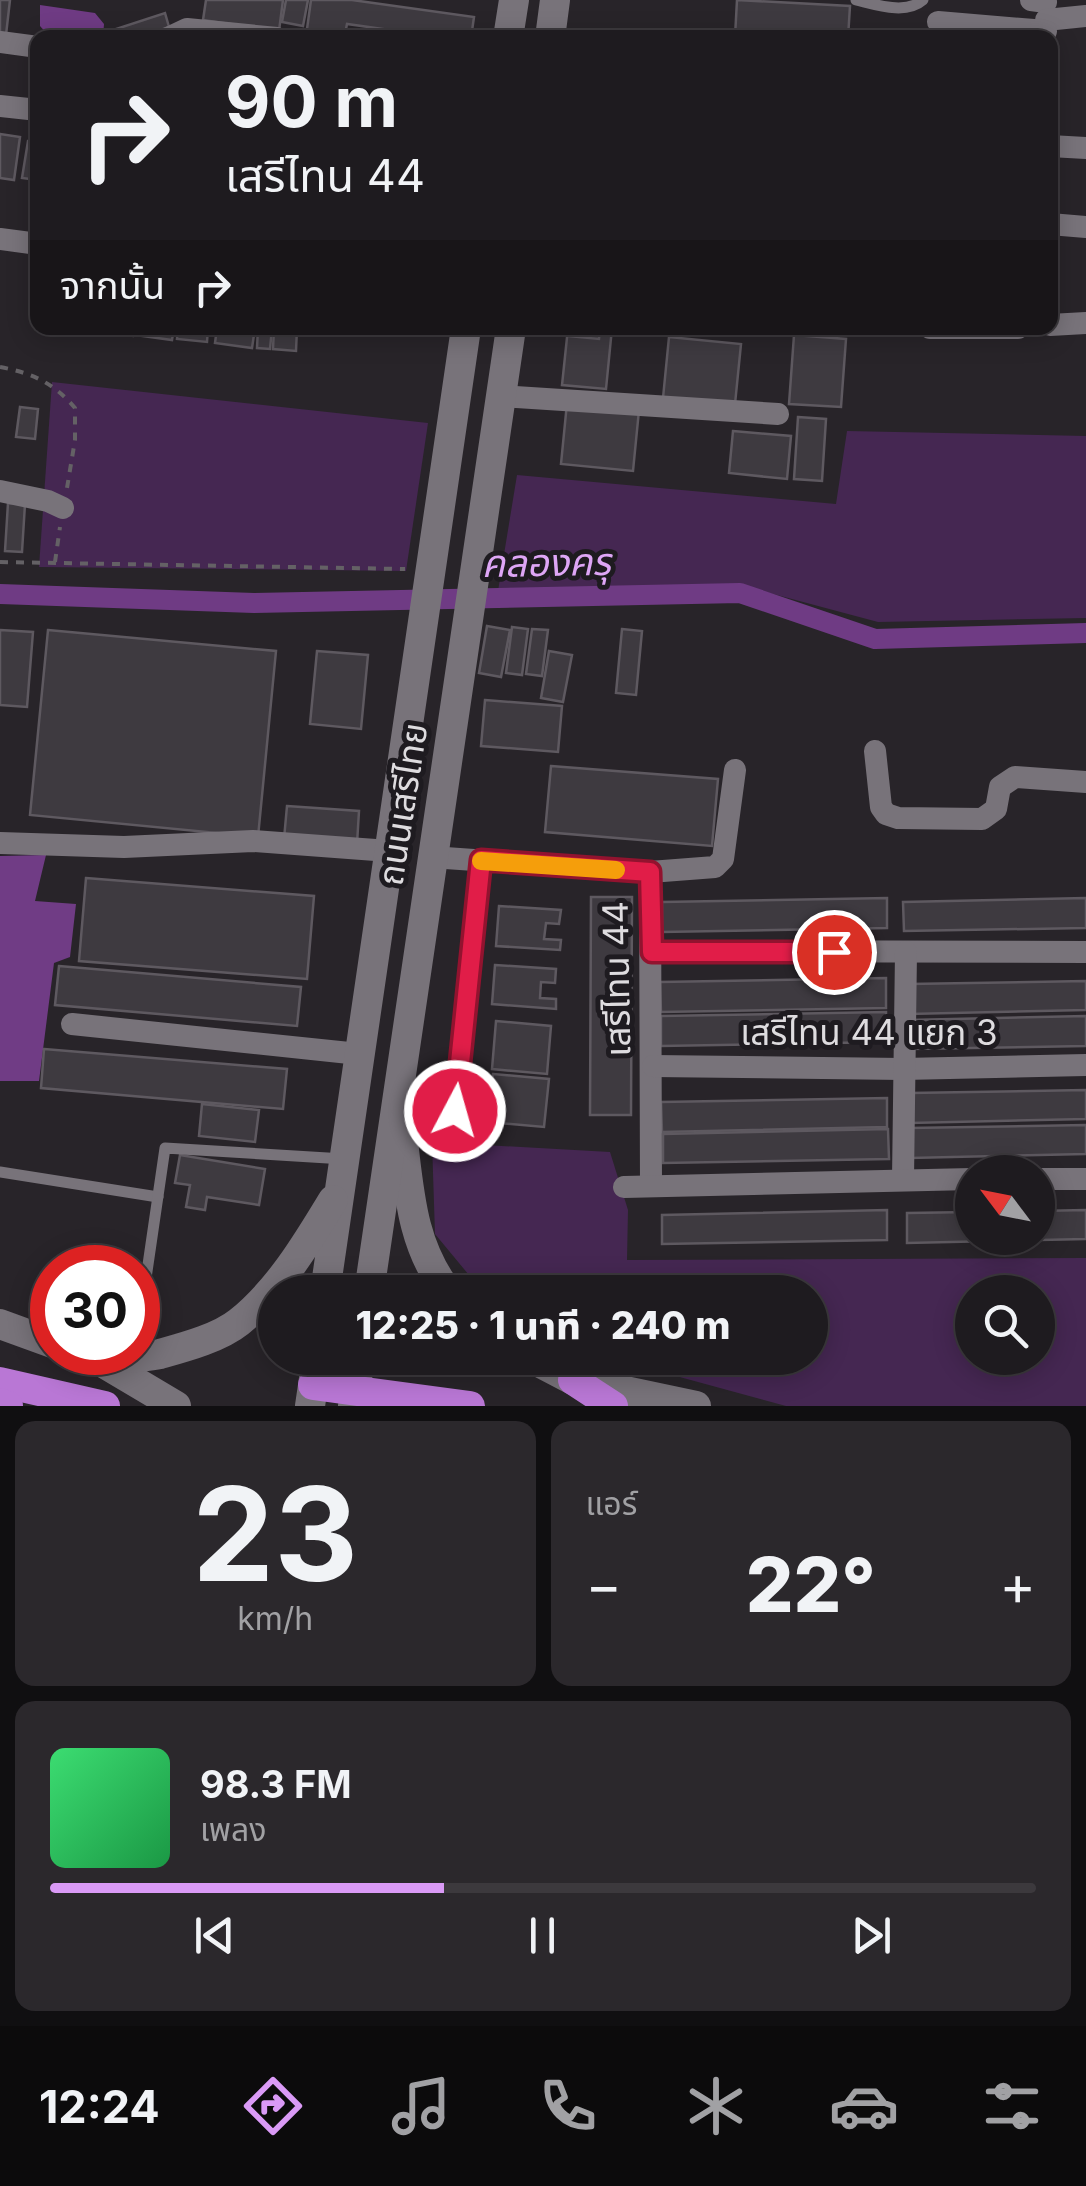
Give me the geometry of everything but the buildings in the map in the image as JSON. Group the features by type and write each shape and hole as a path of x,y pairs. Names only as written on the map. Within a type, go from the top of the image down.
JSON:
{"highway":[{"path":"573,1380 613,1406"},
{"path":"0,1382 105,1406"},
{"path":"313,1383 354,1400 470,1406"},
{"path":"0,1404 8,1406"}],"main road":[{"path":"509,30 514,0"},
{"path":"551,30 555,0"},
{"name":"ถนนเสรีไทย","path":"327,1275 465,335"},
{"name":"ถนนเสรีไทย","path":"371,1275 510,335"},
{"path":"398,1085 410,1201 419,1242 434,1275"},
{"path":"160,1354 237,1324 303,1250 342,1174"},
{"path":"0,1324 30,1335"},
{"path":"122,1375 176,1406"},
{"path":"354,1400 358,1375"},
{"path":"564,1375 696,1406"}],"street":[{"path":"938,22 1086,16"},
{"path":"0,42 30,47"},
{"path":"0,106 30,109"},
{"path":"1058,146 1086,148"},
{"path":"1058,225 1086,228"},
{"path":"0,239 30,243"},
{"path":"1058,325 1086,323"},
{"path":"501,396 778,414"},
{"path":"0,491 48,500 64,508"},
{"path":"875,751 880,807 898,818 982,819 996,809 1000,786 1016,778 1086,782"},
{"path":"650,872 715,867 723,860 734,770"},
{"path":"0,843 124,847 253,841 389,851"},
{"name":"เสรีไทน 44","path":"431,858 650,872 652,1186"},
{"path":"455,1111 481,860"},
{"path":"652,952 1086,952"},
{"path":"903,1179 906,952"},
{"path":"72,1024 358,1054"},
{"name":"เสรีไทน 44 แยก 3","path":"653,1066 904,1069 1086,1065"},
{"path":"624,1187 955,1179"},
{"path":"1055,1179 1086,1180"}],"lane":[{"path":"856,0 889,8 916,6 923,0"},
{"path":"151,1245 165,1148 342,1174"},
{"path":"0,1172 158,1198"}],"path":[{"path":"0,367 31,372 62,392 75,408 74,440 55,562"},
{"path":"0,562 420,569"}],"shaded area":[{"path":"40,5 95,13 104,24 104,30 44,30"},
{"path":"52,382 428,423 406,571 39,567"},
{"path":"847,431 1086,436 1086,618 878,622 740,585 498,591 517,475 836,504"},
{"path":"46,855 35,901 76,904 70,957 54,963 39,1081 0,1081 0,856"},
{"path":"432,1142 610,1152 628,1210 627,1260 1086,1258 1086,1406 786,1406 672,1375 828,1375 828,1275 469,1275 435,1234"}],"waterway":[{"name":"คลองครุ","path":"0,594 254,603 740,593 875,639 1086,633"}],"slow traffic":[{"path":"481,861 616,870"}],"route":[{"path":"455,1111 481,860 650,872 652,952 834,952"}]}
